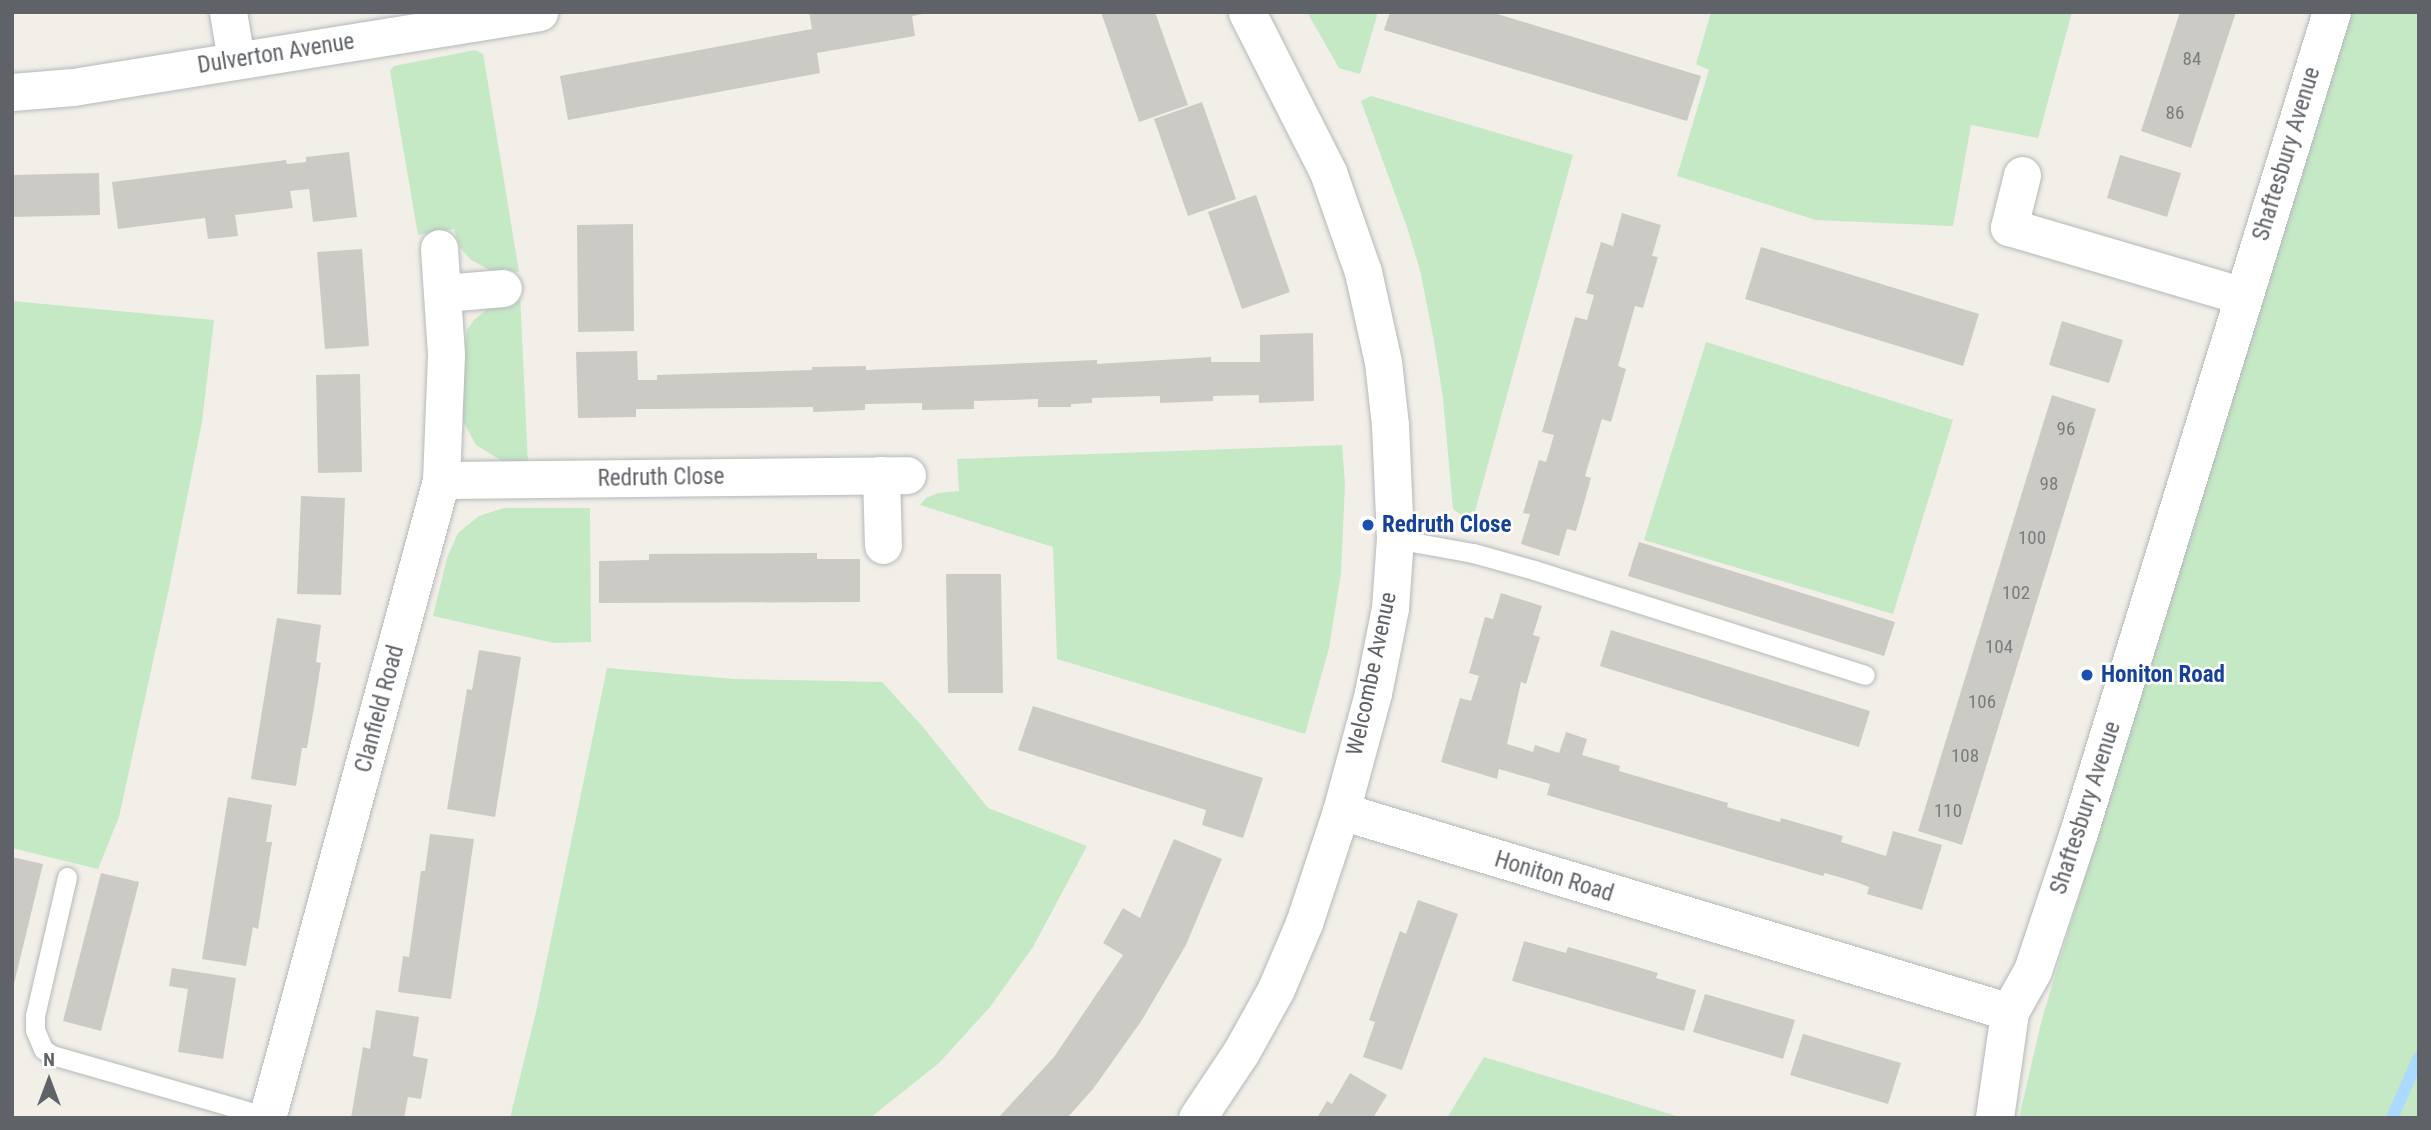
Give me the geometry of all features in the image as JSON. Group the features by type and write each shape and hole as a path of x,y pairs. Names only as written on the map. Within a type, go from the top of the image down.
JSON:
{"street":[{"path":"228,12 236,60"},
{"name":"Dulverton Avenue","path":"12,92 73,87 539,12"},
{"name":"Welcombe Avenue","path":"1197,1118 1241,1052 1276,989 1304,923 1340,811 1384,638 1395,539 1390,425 1383,362 1366,282 1328,172 1247,12"},
{"name":"Shaftesbury Avenue","path":"1995,1118 2010,1012 2033,971 2075,846 2332,12"},
{"path":"2022,175 2009,227 2244,296"},
{"name":"Clanfield Road","path":"268,1117 442,480 446,367 444,293 439,248"},
{"path":"444,293 503,288"},
{"name":"Redruth Close","path":"442,480 894,475 883,545"},
{"name":"Honiton Road","path":"1340,811 2010,1012"}],"lane":[{"path":"1395,539 1473,553 1534,570 1866,675"},
{"path":"67,877 35,1016 35,1030 43,1049 51,1055 268,1117"}],"green space":[{"path":"1307,12 1378,12 1360,74 1339,68"},
{"path":"1711,12 2072,12 2038,138 1971,125 1953,226 1816,220 1677,176 1709,70 1696,64"},
{"path":"2346,12 2419,12 2419,1118 2019,1118 2042,1019"},
{"path":"475,50 483,54 484,59 519,272 490,270 471,260 460,248 454,229 418,235 390,71 394,66"},
{"path":"1371,96 1573,155 1472,522 1453,509 1443,398 1420,270 1361,101"},
{"path":"520,294 528,464 507,464 476,445 464,423 460,413 463,362 467,330 474,320 496,302"},
{"path":"12,301 214,320 202,422 169,588 119,817 98,869 12,848"},
{"path":"1706,342 1953,420 1893,614 1644,540"},
{"path":"1342,445 1345,484 1341,573 1329,648 1305,734 1057,659 1053,547 920,505 926,498 938,493 959,491 957,459"},
{"path":"504,508 590,508 591,642 554,643 433,616 447,558 458,533 479,516"},
{"path":"607,668 734,679 882,682 923,727 988,808 1087,846 1033,947 990,1007 939,1063 870,1118 510,1118 536,1012"},
{"path":"1484,1057 1683,1118 1447,1118"}],"building":[{"path":"809,12 923,14 912,16 915,36 817,53 820,73 568,120 560,76 812,29"},
{"path":"1101,12 1155,12 1188,105 1139,122"},
{"path":"1390,12 1491,12 1701,76 1687,121 1384,30"},
{"path":"2180,12 2236,12 2191,148 2141,131"},
{"path":"1202,102 1236,199 1188,216 1154,119"},
{"path":"349,152 357,217 313,222 309,189 290,191 293,208 235,215 238,236 208,239 205,218 118,229 112,182 286,160 287,164 306,162 306,157"},
{"path":"2120,155 2181,173 2167,217 2107,198"},
{"path":"99,173 100,215 12,217 12,175"},
{"path":"1256,195 1290,292 1242,309 1208,212"},
{"path":"1622,213 1661,225 1652,256 1658,257 1643,308 1635,306 1618,366 1626,369 1611,422 1602,419 1585,476 1591,478 1576,531 1567,529 1559,556 1521,544 1530,514 1523,513 1539,460 1546,462 1554,435 1542,432 1575,317 1587,320 1594,295 1586,293 1601,242 1613,246"},
{"path":"633,224 634,331 578,332 577,225"},
{"path":"1761,247 1979,314 1963,366 1745,299"},
{"path":"362,249 369,346 325,349 317,252"},
{"path":"2062,321 2123,340 2109,383 2049,365"},
{"path":"1313,333 1314,401 1259,403 1259,395 1213,396 1213,401 1160,403 1160,396 1092,398 1092,403 1071,404 1071,407 1038,407 1038,399 974,401 974,409 922,410 922,403 865,404 865,410 813,412 813,407 636,409 636,417 578,418 576,352 637,351 638,380 657,380 657,375 812,370 812,367 866,366 866,370 1097,360 1097,364 1211,357 1211,362 1260,362 1260,335"},
{"path":"360,374 362,472 318,473 316,375"},
{"path":"2052,395 2096,409 1962,845 1918,831"},
{"path":"301,496 345,498 341,595 297,594"},
{"path":"1639,542 1895,622 1884,656 1628,576"},
{"path":"817,553 817,559 860,559 860,602 599,603 599,561 649,560 649,554"},
{"path":"946,574 1001,574 1003,693 948,693"},
{"path":"1501,593 1542,606 1533,635 1540,637 1526,684 1521,682 1507,744 1533,752 1535,745 1559,753 1566,732 1587,739 1582,755 1620,766 1619,771 1728,803 1727,807 1780,822 1781,818 1843,836 1841,842 1886,856 1893,831 1942,845 1922,910 1867,894 1869,887 1856,882 1825,873 1823,876 1547,795 1550,784 1499,769 1497,779 1441,762 1460,698 1471,701 1479,676 1469,673 1485,617 1493,619"},
{"path":"277,618 321,625 316,662 321,663 307,748 302,748 296,786 251,779"},
{"path":"1611,630 1870,711 1859,747 1600,666"},
{"path":"479,650 521,657 495,817 447,809 467,689 472,690"},
{"path":"1033,706 1263,778 1243,838 1202,825 1206,810 1018,750"},
{"path":"228,797 272,805 266,842 272,842 258,929 253,927 246,966 202,959"},
{"path":"430,834 474,839 451,999 398,992 403,956 409,957 421,871 425,871"},
{"path":"1174,839 1222,859 1186,945 1142,1020 1093,1089 1067,1118 998,1118 1054,1057 1123,955 1103,943 1123,908 1140,918"},
{"path":"12,857 43,864 13,988 12,988"},
{"path":"101,873 139,882 101,1031 63,1021"},
{"path":"1418,900 1458,914 1402,1070 1363,1057 1375,1022 1369,1020 1400,931 1406,934"},
{"path":"1524,941 1566,953 1568,947 1614,960 1658,973 1656,978 1696,990 1684,1031 1512,981"},
{"path":"172,968 236,978 223,1059 178,1052 188,989 169,986"},
{"path":"1705,994 1795,1020 1783,1059 1693,1032"},
{"path":"376,1010 419,1017 413,1056 428,1059 421,1099 408,1097 404,1118 351,1118 363,1047 370,1049"},
{"path":"1803,1034 1901,1063 1888,1104 1790,1075"},
{"path":"1350,1073 1387,1095 1373,1118 1317,1118 1327,1101 1332,1104"}],"waterway":[{"path":"2392,1118 2419,1057"}],"place":[{"name":"Redruth Close","path":"1368,525"},
{"name":"Honiton Road","path":"2087,675"}]}
